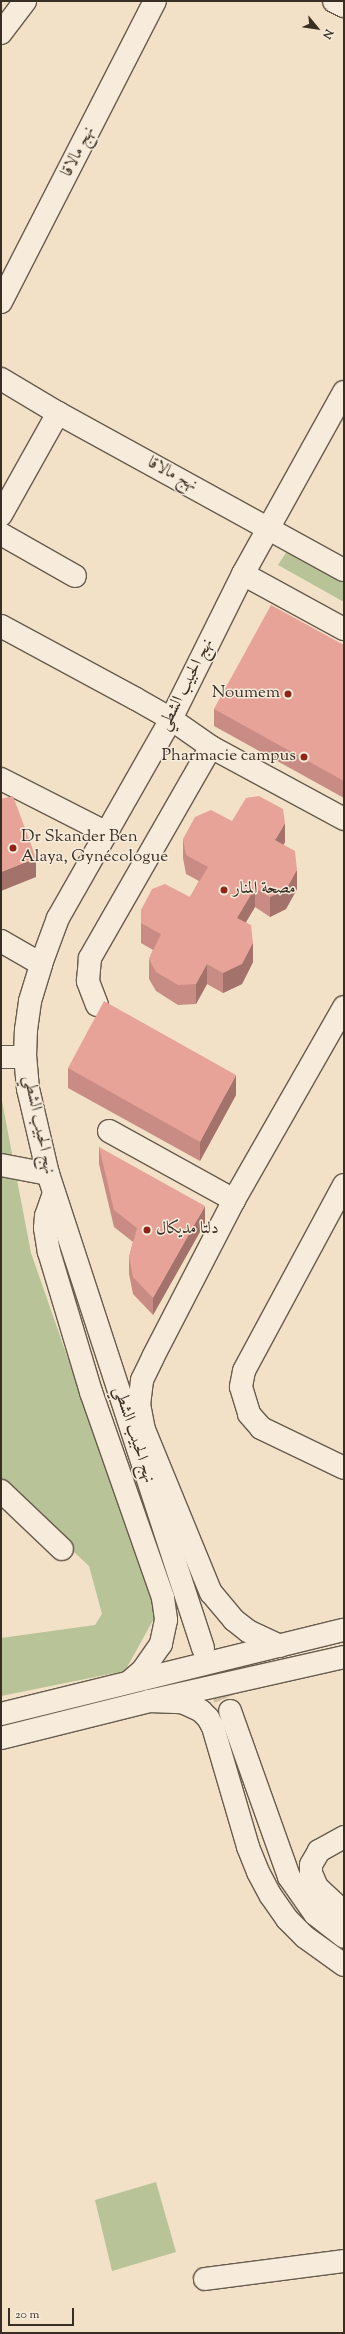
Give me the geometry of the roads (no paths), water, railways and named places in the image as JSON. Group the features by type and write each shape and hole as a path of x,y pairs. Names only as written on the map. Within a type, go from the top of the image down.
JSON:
{"street":[{"path":"1,33 25,1"},
{"name":"نهج مالاقا","path":"1,302 156,1"},
{"path":"334,1 344,6"},
{"name":"نهج مالاقا","path":"1,379 58,413 344,570"},
{"name":"نهج الحبيب الشطي","path":"203,1648 51,1183 28,1089 25,1057 30,1001 40,964 58,918 171,719 243,574 344,392"},
{"path":"1,515 58,413"},
{"path":"1,534 75,576"},
{"path":"243,574 344,630"},
{"path":"1,626 171,719 211,747 344,819"},
{"path":"97,1005 88,981 90,958 211,747"},
{"path":"1,779 107,832"},
{"path":"1,941 40,964"},
{"path":"280,1646 263,1640 243,1627 221,1607 211,1593 144,1430 138,1405 142,1380 234,1200 344,1007"},
{"path":"1,1057 25,1057"},
{"path":"109,1131 234,1200"},
{"path":"1,1165 51,1183 45,1228 49,1252 92,1392 163,1598 166,1620 161,1644 143,1670 129,1682"},
{"path":"344,1185 244,1371 242,1387 249,1414 261,1428 344,1468"},
{"path":"1,1491 62,1549"},
{"path":"1,1714 344,1630"},
{"path":"1,1738 149,1701 344,1657"},
{"path":"149,1701 182,1702 201,1711 208,1718 213,1727 248,1847 258,1872 271,1896 287,1918 305,1937 344,1965"},
{"path":"230,1711 289,1877 315,1914 344,1938"},
{"path":"344,1837 319,1851 311,1865 310,1873 317,1887 344,1912"},
{"path":"205,2279 344,2260"}],"tunnel":[{"path":"203,1648 230,1711"}],"place":[{"name":"Noumem","path":"288,694"},
{"name":"Pharmacie campus","path":"304,757"},
{"name":"Dr Skander Ben Alaya, Gynécologue","path":"13,848"},
{"name":"مصحة المنار","path":"224,890"},
{"name":"دلتا مديكال","path":"147,1230"}]}
